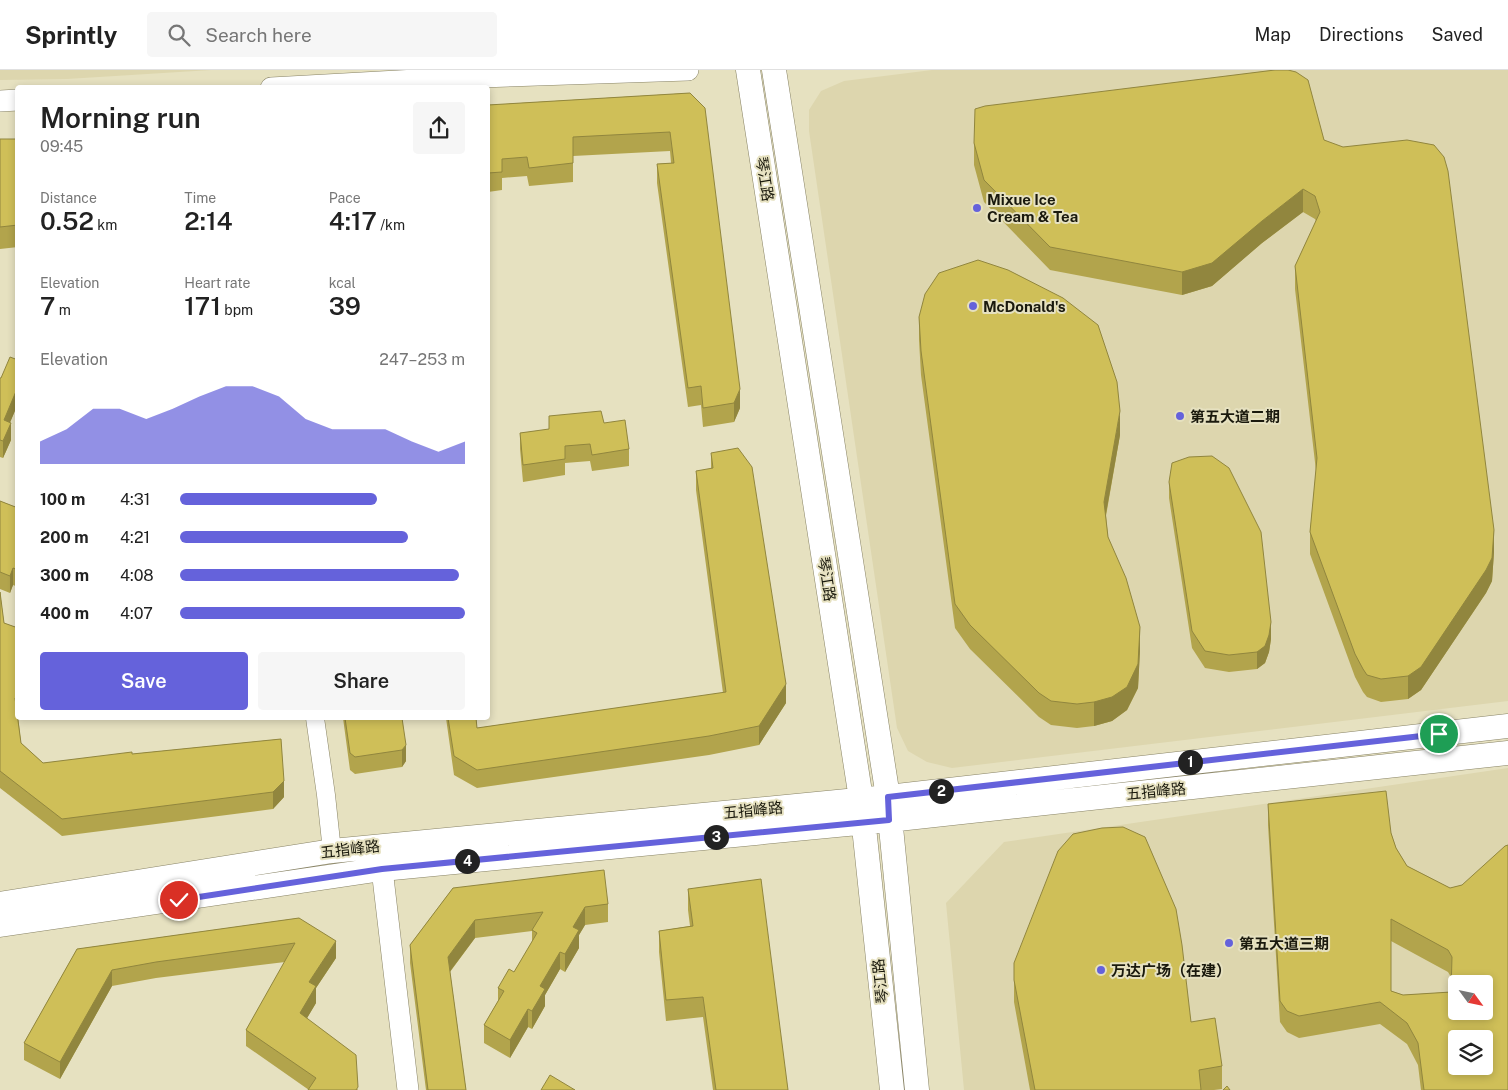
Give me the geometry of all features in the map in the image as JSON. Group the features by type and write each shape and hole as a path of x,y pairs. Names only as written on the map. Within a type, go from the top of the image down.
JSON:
{"main road":[{"name":"琴江路","path":"748,70 860,799 892,1090"},
{"name":"琴江路","path":"774,70 888,808 917,1090"},
{"name":"五指峰路","path":"0,925 382,869 863,822 888,808 1508,726"},
{"name":"五指峰路","path":"0,904 41,899 332,851 860,799 888,808 1508,753"}],"street":[{"path":"325,85 452,78 688,70"},
{"path":"0,101 15,100"},
{"path":"315,720 332,851"},
{"path":"382,869 408,1090"}],"shaded area":[{"path":"0,70 211,70 67,79 0,80"},
{"name":"第五大道二期","path":"932,70 1508,70 1508,701 952,768 927,762 908,751 897,728 809,131 809,110 821,91 844,81"},
{"name":"第五大道三期","path":"1508,768 1508,1090 964,1090 946,903 1004,842"}],"building":[{"path":"1275,70 1296,72 1308,80 1324,140 1343,147 1407,140 1434,145 1444,157 1448,171 1494,530 1492,558 1486,570 1421,667 1408,676 1381,679 1367,675 1355,654 1310,532 1317,458 1295,266 1320,212 1315,196 1303,189 1212,263 1182,272 1050,247 984,180 974,143 975,109 985,106"},
{"path":"690,93 705,108 740,389 734,403 703,408 701,386 688,388 657,164 674,163 670,132 573,137 573,163 529,168 527,157 502,159 502,172 490,173 490,105"},
{"path":"0,139 15,139 15,225 0,227"},
{"path":"978,260 1008,270 1063,298 1098,325 1117,382 1120,411 1104,502 1108,537 1126,578 1140,627 1138,664 1127,687 1112,697 1077,704 1051,701 1039,693 970,625 955,604 921,351 919,317 925,294 939,273"},
{"path":"10,357 15,359 15,394 4,420 11,423 3,441 0,440 1,378"},
{"path":"601,411 604,423 625,420 629,449 592,455 590,444 565,446 565,459 523,465 520,433 549,429 549,416"},
{"path":"738,448 752,467 786,684 759,726 709,736 477,770 454,756 448,720 476,720 477,728 726,692 696,471 713,468 711,453"},
{"path":"1212,456 1229,468 1261,532 1271,622 1265,646 1257,652 1229,655 1205,651 1192,631 1169,482 1172,463 1189,457"},
{"path":"0,501 15,507 15,569 13,568 10,576 0,572"},
{"path":"0,592 4,623 15,627 15,720 18,720 21,743 43,763 132,752 132,754 281,739 284,781 273,792 62,819 0,771"},
{"path":"345,720 402,720 406,745 402,750 355,757 350,753"},
{"path":"1386,791 1391,833 1396,848 1407,866 1450,888 1462,885 1508,845 1508,1090 1424,1090 1418,1043 1407,1023 1380,1002 1299,1016 1287,1011 1280,1001 1268,804","holes":["1391,919 1448,950 1452,957 1451,975 1493,975 1493,1020 1448,1020 1448,992 1403,995 1391,991"]},
{"name":"万达广场（在建）","path":"1123,827 1145,837 1176,909 1191,1022 1215,1018 1222,1066 1199,1070 1201,1090 1035,1090 1014,980 1014,963 1058,851 1073,834 1102,828"},
{"path":"604,870 608,904 585,907 573,927 579,930 565,954 560,952 540,986 545,989 532,1011 528,1009 510,1040 484,1025 504,991 498,988 509,969 514,972 537,933 532,930 543,912 475,920 448,957 466,1090 428,1090 410,945 453,888"},
{"path":"761,879 788,1090 716,1090 703,997 666,1000 659,931 693,926 688,889"},
{"path":"299,918 336,941 309,982 316,986 300,1013 356,1055 358,1087 356,1090 308,1090 316,1078 246,1030 295,943 112,970 60,1062 24,1043 77,949"},
{"path":"550,1075 575,1090 541,1090"}],"place":[{"name":"Mixue Ice Cream & Tea","path":"977,208"},
{"name":"McDonald's","path":"973,306"},
{"name":"第五大道二期","path":"1180,416"},
{"name":"第五大道三期","path":"1229,943"},
{"name":"万达广场（在建）","path":"1101,970"}],"route":[{"path":"179,900 382,869 889,820 888,797 1439,734"}]}
